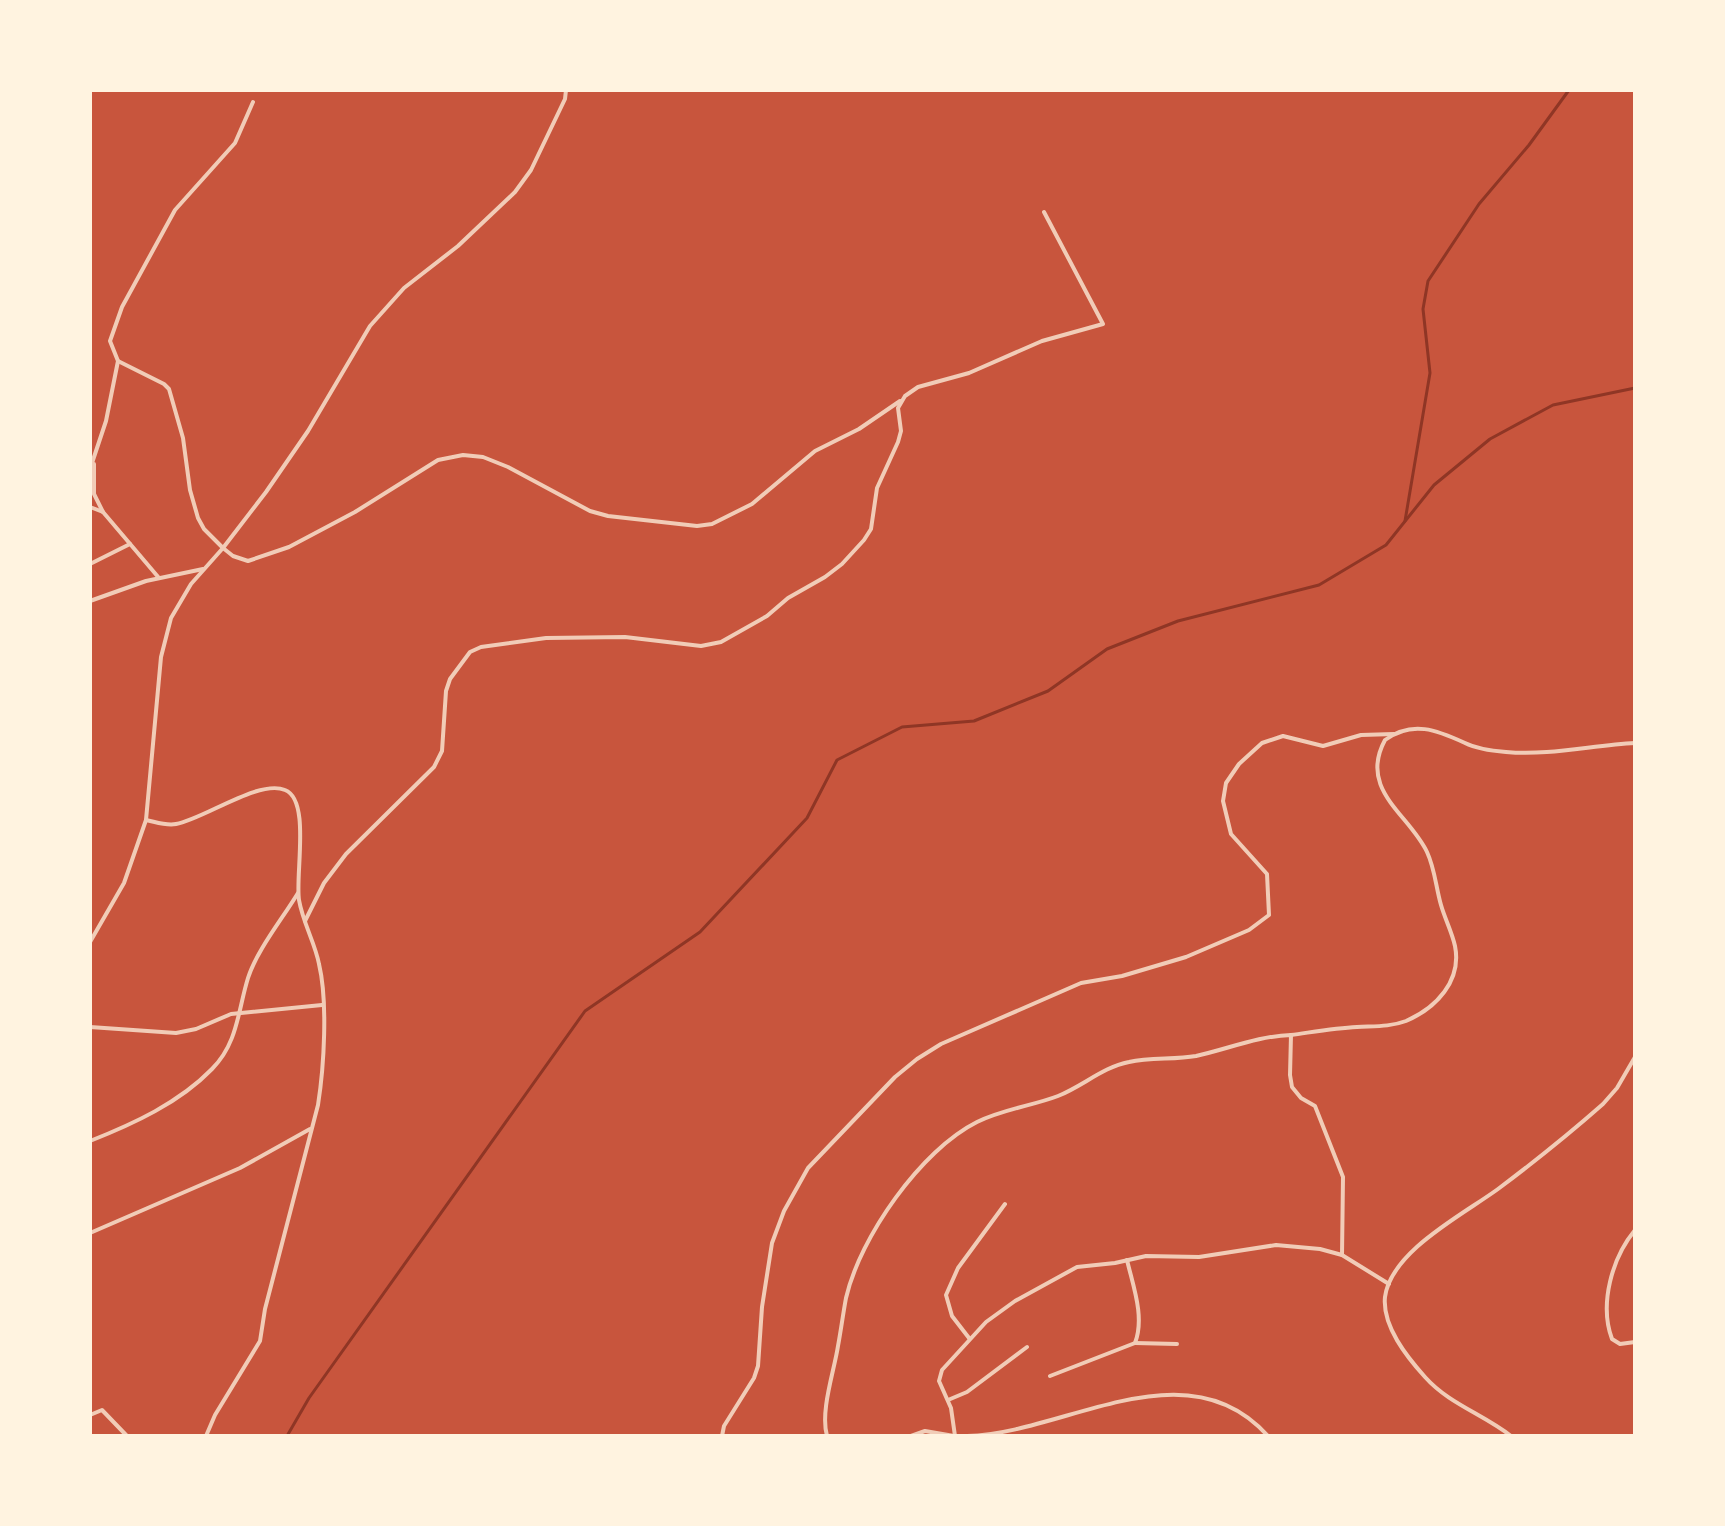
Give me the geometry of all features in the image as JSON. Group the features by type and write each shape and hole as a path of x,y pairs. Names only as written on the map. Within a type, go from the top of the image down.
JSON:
{"street":[{"path":"90,942 124,883 146,820 161,657 171,618 191,584 223,548 300,442 370,326 386,306 427,268 458,246 515,192 531,170 565,99 566,90"},
{"path":"253,102 235,143 175,210 122,307 110,341 118,361 169,389 183,438 190,490 198,518 204,529 223,548 233,556 248,561 263,557 381,498 438,460 463,455 483,457 508,467 590,511 608,516 697,526 712,524 752,504 815,451 859,429 918,387 969,373 1042,341 1103,324 1044,212"},
{"path":"118,361 94,463 94,494 103,512 159,578"},
{"path":"305,921 324,883 346,854 434,767 442,751 446,691 450,679 470,652 481,647 582,636 711,645 767,616 788,598 842,564 871,529 877,488 901,431 900,401"},
{"path":"90,469 94,463"},
{"path":"90,507 103,512"},
{"path":"90,564 130,544"},
{"path":"90,601 159,578 205,568"},
{"path":"722,1436 724,1426 754,1378 758,1366 762,1307 772,1243 784,1211 808,1168 895,1077 941,1044 1081,983 1150,970 1186,957 1249,930 1269,915 1267,874 1231,834 1223,801 1226,783 1239,764 1262,743 1283,736 1323,746 1361,735 1394,734 1408,729 1439,730 1466,744 1510,753 1635,743"},
{"path":"827,1436 825,1413 846,1297 857,1265 885,1215 930,1155 975,1123 1002,1111 1041,1103 1061,1095 1111,1067 1139,1060 1194,1056 1262,1038 1389,1026 1424,1013 1448,989 1456,949 1439,900 1433,867 1427,851 1385,797 1379,783 1381,747 1394,734"},
{"path":"146,820 172,825 258,791 282,788 289,792 301,818 298,893 319,964 322,1080 265,1309 260,1341 215,1415 206,1436"},
{"path":"90,1141 126,1127 161,1108 213,1068 228,1046 242,1013 249,977 298,893"},
{"path":"90,1027 176,1033 196,1029 231,1014 322,1005"},
{"path":"1291,1035 1292,1087 1301,1098 1315,1106 1343,1177 1342,1255"},
{"path":"1511,1436 1441,1393 1424,1376 1399,1342 1388,1319 1385,1301 1389,1284 1398,1268 1421,1244 1497,1190 1603,1104 1617,1088 1635,1057"},
{"path":"90,1233 240,1168 310,1129"},
{"path":"969,1338 952,1316 946,1295 958,1268 1005,1204"},
{"path":"1635,1230 1616,1263 1610,1280 1609,1302 1612,1339 1620,1344 1635,1342"},
{"path":"911,1436 925,1431 955,1436 948,1400 938,1377 969,1338 1015,1301 1067,1271 1146,1256 1223,1254 1276,1245 1320,1249 1342,1255 1389,1284"},
{"path":"1127,1260 1138,1316 1135,1343"},
{"path":"1050,1376 1135,1343 1177,1344"},
{"path":"948,1400 967,1392 1027,1347"},
{"path":"967,1436 1011,1430 1081,1409 1172,1394 1194,1396 1232,1409 1245,1415 1268,1436"},
{"path":"90,1415 102,1410 127,1436"}],"waterway":[{"path":"1405,521 1430,373 1423,309 1428,281 1479,204 1529,145 1569,90"},
{"path":"287,1436 309,1398 585,1011 700,932 807,818 837,760 902,727 974,721 1048,691 1107,649 1178,621 1319,585 1386,545 1434,485 1490,439 1553,405 1635,388"}]}
